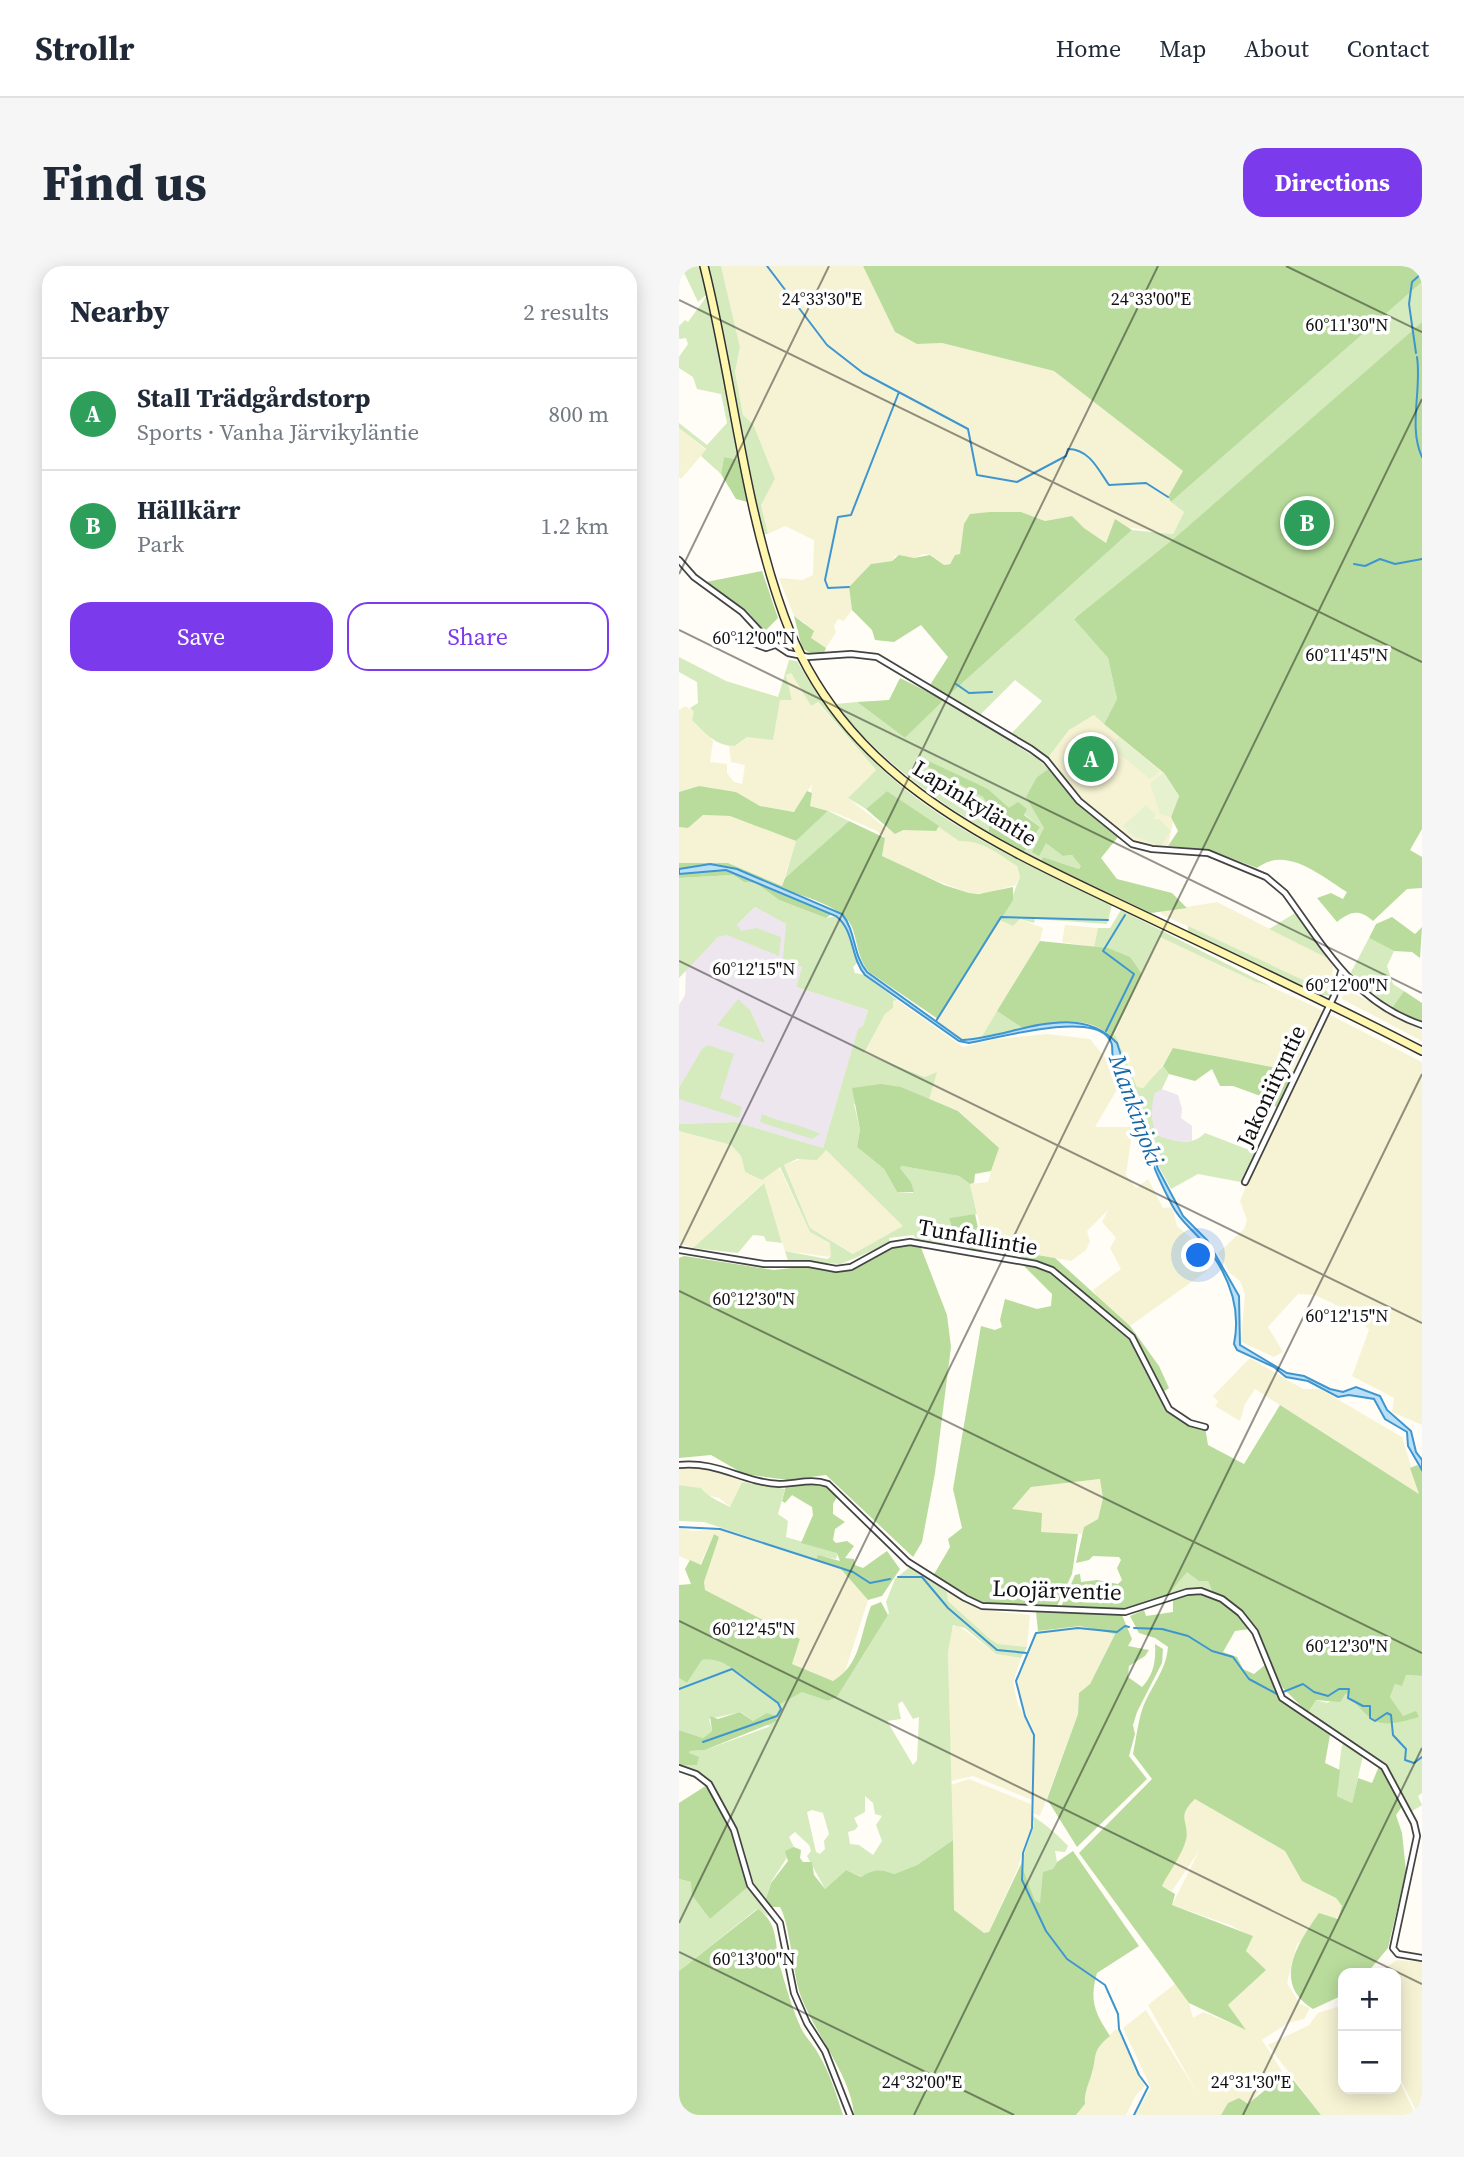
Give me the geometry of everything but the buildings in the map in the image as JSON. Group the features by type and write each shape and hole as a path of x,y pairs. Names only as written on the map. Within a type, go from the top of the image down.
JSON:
{"main road":[{"name":"Lapinkyläntie","path":"704,266 762,543 784,617 801,656 833,708 867,748 901,781 948,814 1037,864 1422,1051"}],"street":[{"path":"679,560 694,577 742,612 775,645 801,656 868,655 886,661 1041,755 1079,801 1132,844 1152,849 1208,853 1266,877 1285,893 1341,971 1369,998 1422,1025"},
{"path":"739,638 766,648 775,645"},
{"name":"Jakoniityntie","path":"1245,1182 1329,1005 1341,971"},
{"name":"Tunfallintie","path":"679,1250 764,1264 809,1264 836,1269 851,1267 891,1245 910,1242 1045,1266 1132,1337 1167,1407 1190,1423 1205,1427"},
{"name":"Loojärventie","path":"679,1465 710,1464 765,1483 828,1483 908,1562 982,1606 1125,1612 1194,1591 1221,1599 1249,1623 1282,1698 1379,1762 1394,1782 1417,1836 1393,1948 1398,1954 1422,1958"},
{"path":"679,1768 697,1774 709,1784 734,1830 750,1885 780,1923 795,1993 807,2023 825,2050 850,2115"}],"shaded area":[{"path":"721,266 863,266 895,332 917,344 942,343 1054,371 1183,471 1171,502 1184,512 1173,534 1125,527 1110,536 1106,543 1072,516 1045,521 1032,516 990,512 977,515 964,524 964,544 960,554 955,555 950,563 944,565 931,555 923,554 915,558 895,556 892,561 871,564 849,587 852,610 844,621 838,619 834,626 836,632 826,648 810,638 805,623 794,616 779,578 802,580 813,575 814,540 785,526 768,534 761,505 775,479 743,415 735,372 740,347"},
{"path":"679,428 706,450 681,479 679,477"},
{"path":"791,673 811,706 817,702 876,770 848,798 886,828 935,831 939,826 959,841 973,841 987,847 1017,866 1020,877 1016,885 988,893 969,893 898,866 882,856 885,838 875,830 836,813 810,806 812,784 795,812 760,806 736,792 699,786 679,792 679,710 685,706 695,712 692,720 713,741 710,762 727,764 727,773 734,782 742,784 745,765 731,762 729,746 736,746 747,737 780,700 792,700 786,675"},
{"path":"1094,715 1164,773 1179,796 1168,846 1149,847 1131,840 1078,797 1047,759 1069,730"},
{"path":"703,815 730,816 796,841 782,886 728,863 679,863 679,827 688,828"},
{"path":"1217,902 1327,958 1333,966 1331,993 1161,914 1162,911"},
{"path":"755,907 811,937 796,987 868,1010 863,1026 858,1030 823,1148 736,1122 679,1124 679,1005 685,995 686,967 718,937 727,935"},
{"path":"1020,919 1043,928 1040,941 981,1038 962,1040 936,1021 999,920 1013,926"},
{"path":"1065,925 1098,928 1094,947 1062,942"},
{"path":"1160,937 1307,1003 1422,1062 1422,1425 1392,1412 1394,1398 1352,1376 1369,1330 1353,1313 1315,1295 1298,1294 1268,1327 1283,1352 1274,1357 1241,1342 1245,1294 1240,1281 1230,1273 1218,1253 1244,1229 1247,1220 1240,1201 1293,1071 1174,1049 1150,1083 1142,1088 1137,1087 1115,1034 1146,962"},
{"path":"1346,989 1422,1030 1422,1041 1342,999"},
{"path":"897,1000 963,1047 996,1039 1047,1034 1090,1039 1107,1060 1118,1088 1095,1127 1133,1127 1126,1175 1136,1188 1148,1179 1163,1208 1172,1207 1177,1226 1197,1243 1204,1254 1207,1271 1130,1326 1099,1300 1093,1290 1121,1269 1110,1248 1116,1238 1102,1222 1108,1210 1087,1231 1090,1242 1086,1250 1071,1261 985,1245 970,1184 988,1182 998,1148 959,1111 929,1100 936,1073 926,1077 864,1053 885,1014 893,1008 893,1001"},
{"path":"1159,1088 1178,1095 1182,1109 1181,1118 1192,1126 1192,1141 1176,1143 1157,1135 1152,1124 1151,1107"},
{"path":"679,1131 731,1145 741,1156 745,1172 762,1179 779,1167 810,1232 831,1243 831,1257 785,1251 763,1183 693,1248 679,1243"},
{"path":"826,1150 904,1226 854,1254 810,1228 784,1165"},
{"path":"1250,1358 1303,1389 1320,1389 1402,1437 1420,1495 1255,1389 1245,1404 1240,1421 1215,1406 1218,1401 1213,1396"},
{"path":"701,1463 740,1476 742,1482 730,1507 719,1498 706,1495 701,1488 679,1485 679,1465"},
{"path":"1101,1479 1103,1498 1098,1519 1084,1527 1083,1534 1041,1532 1012,1509 1031,1487"},
{"path":"679,1527 692,1531 709,1530 712,1527 840,1568 868,1600 844,1675 833,1681 792,1664 800,1639 705,1590 704,1582 719,1537 714,1534 700,1565 679,1556"},
{"path":"947,1592 981,1610 1030,1615 1027,1647 998,1644 990,1639 948,1601"},
{"path":"955,1623 996,1654 1021,1658 1013,1683 1018,1705 1034,1733 1032,1800 973,1776 951,1781 948,1652 949,1638"},
{"path":"1080,1626 1115,1633 1090,1684 1079,1693 1078,1714 1040,1816 1033,1813 1035,1733 1019,1698 1018,1677 1038,1631"},
{"path":"969,1779 1031,1804 1031,1826 1017,1870 989,1932 984,1933 954,1910 951,1785"},
{"path":"1195,1799 1285,1851 1302,1880 1336,1898 1342,1906 1342,1914 1297,1944 1287,1983 1300,2004 1310,2008 1304,2019 1288,2023 1262,2040 1282,2071 1279,2078 1259,2092 1253,2101 1248,2104 1239,2099 1221,2115 1134,2115 1151,2088 1123,2028 1146,2010 1198,2094 1148,2005 1176,1983 1189,2003 1193,2018 1203,2012 1245,2029 1228,2005 1265,1970 1246,1951 1252,1937 1230,1925 1172,1905 1199,1851 1172,1891 1162,1886 1186,1839 1183,1823 1186,1808"},
{"path":"1397,1960 1422,1962 1422,2115 1418,2115 1401,2080 1401,1968 1385,1968"},
{"path":"1338,2007 1338,2094 1401,2094 1401,2084 1416,2115 1321,2115 1268,2045 1309,2025 1318,2013"},
{"path":"1115,2030 1120,2030 1145,2086 1136,2095 1126,2115 1076,2115 1085,2104 1084,2094 1093,2071 1092,2056"}],"green space":[{"path":"681,266 700,266 707,294 698,302"},
{"path":"708,266 721,266 740,347 735,372 743,415 753,424 775,479 761,505 768,534 763,534"},
{"path":"863,266 1422,266 1422,282 1171,502 1168,497 1183,471 1054,371 942,343 917,344 895,332"},
{"path":"1422,282 1422,322 1264,461 1422,510 1074,618 1108,658 1117,699 1104,724 1094,715 1069,730 1047,759 1012,733 1042,701 1015,680 980,715 948,696 1132,530 1173,534 1184,512 1171,502"},
{"path":"707,296 741,460 724,457 721,474 701,456 706,449 679,428 679,423 707,445 727,423 721,394 697,389 693,377 679,368 679,357 688,344 686,338 679,339 679,326 685,320 688,322"},
{"path":"1422,322 1422,829 1410,850 1422,857 1422,888 1407,889 1373,921 1355,913 1337,922 1317,898 1331,893 1343,899 1347,892 1303,865 1280,860 1257,868 1210,850 1168,846 1178,831 1171,817 1179,796 1164,773 1104,724 1117,699 1108,658 1074,619 1176,537"},
{"path":"724,457 741,460 748,502 736,499 721,474"},
{"path":"1021,512 1045,521 1072,516 1106,543 1115,519 1132,530 948,696 930,685 948,657 921,625 894,642 875,640 872,630 852,610 849,587 871,564 892,561 899,555 914,558 930,555 944,565 950,564 955,555 960,554 964,524 970,514"},
{"path":"762,571 778,618 765,631 747,611 706,582"},
{"path":"794,616 814,631 811,638 826,648 823,655 811,654 802,648"},
{"path":"679,657 726,681 778,697 789,660 797,661 827,708 860,748 895,781 974,836 1112,905 1107,924 1035,919 1034,923 1020,919 1013,926 999,920 1020,877 1017,866 982,845 959,841 887,791 866,809 848,798 876,770 818,702 811,706 791,673 786,675 792,700 780,700 773,740 747,737 735,746 728,745 711,738 692,720 694,712 690,708 698,703 697,682 679,672"},
{"path":"900,678 944,700 905,738 857,702 889,700"},
{"path":"944,700 1038,759 1048,769 1037,777 1046,842 1063,856 1072,855 1082,866 1079,869 1043,857 1041,861 1024,852 1040,827 1024,814 1027,809 1009,809 988,789 920,762 983,797 988,806 989,832 945,804 887,759 835,704 857,702 905,738"},
{"path":"1119,737 1160,771 1150,779 1111,747"},
{"path":"922,758 988,789 1009,808 1018,802 1027,809 1024,815 1040,827 1024,852 989,832 988,806 983,797 919,762"},
{"path":"1048,769 1084,810 1118,837 1101,858 1117,879 1172,893 1187,908 1151,913 1041,861 1043,857 1079,869 1081,866 1072,855 1063,856 1046,843 1039,856 1032,852 1044,828 1026,797 1037,777"},
{"path":"1164,773 1179,796 1171,817 1160,814 1150,783"},
{"path":"699,786 736,792 760,806 794,812 807,791 812,793 810,806 828,811 796,841 730,816 703,815 688,828 679,827 679,792"},
{"path":"887,791 939,826 936,831 903,830 895,834 866,809"},
{"path":"1146,805 1156,815 1153,819 1159,819 1171,831 1161,846 1135,837 1123,826"},
{"path":"828,811 849,821 785,878 796,841"},
{"path":"849,821 885,838 882,856 944,885 979,894 1013,887 1013,900 938,1019 869,972 860,955 851,925 830,907 782,889 781,893 832,914 826,918 779,900 756,883 744,882 733,875 679,878 679,863 728,863 782,886 785,878"},
{"path":"733,875 744,882 756,883 779,900 826,918 836,916 848,929 857,963 853,967 855,973 865,975 897,1000 893,1001 893,1008 885,1014 864,1053 925,1077 937,1072 929,1100 901,1087 854,1104 860,1130 857,1147 884,1169 897,1192 913,1193 911,1182 900,1168 902,1166 959,1176 970,1184 977,1214 949,1218 954,1235 946,1235 945,1244 918,1240 913,1235 889,1238 890,1243 841,1264 788,1261 785,1251 827,1259 831,1257 830,1243 810,1232 780,1167 762,1180 745,1172 741,1156 731,1145 679,1131 679,1124 736,1122 823,1148 858,1029 863,1026 868,1010 796,987 802,967 783,959 786,924 755,907 737,925 741,931 757,928 781,937 779,956 727,935 718,937 679,978 679,878","holes":["826,1150 903,1226 853,1254 810,1228 784,1165 797,1159 817,1160"]},
{"path":"1121,910 1270,986 1160,937 1142,974 1122,954 1094,947 1098,928 1110,928"},
{"path":"1295,913 1327,958 1269,929"},
{"path":"1392,917 1415,934 1422,927 1420,958 1412,952 1394,951 1369,938 1376,924"},
{"path":"1188,926 1331,993 1330,996 1322,995 1188,932"},
{"path":"1369,938 1394,951 1387,966 1393,984 1404,991 1391,1009 1369,997 1349,976"},
{"path":"1040,941 1108,948 1130,957 1142,974 1112,1038 1103,1030 1082,1022 1058,1022 1024,1029 997,1011"},
{"path":"1404,991 1422,1003 1422,1022 1391,1009"},
{"path":"738,999 750,1010 765,1043 717,1025"},
{"path":"997,1011 1024,1029 981,1038"},
{"path":"1115,1034 1137,1087 1143,1088 1163,1066 1169,1074 1154,1098 1152,1119 1157,1135 1188,1142 1205,1133 1260,1154 1246,1183 1198,1174 1171,1189 1154,1158 1117,1043 1112,1038"},
{"path":"708,1045 734,1054 720,1098 742,1107 739,1118 679,1099 679,1088 702,1049"},
{"path":"1173,1048 1293,1071 1294,1074 1277,1107 1267,1103 1266,1098 1233,1086 1220,1086 1212,1069 1195,1081 1169,1074 1163,1066"},
{"path":"881,1084 901,1087 958,1111 999,1148 991,1171 975,1174 974,1183 970,1184 959,1176 902,1166 900,1168 911,1182 914,1192 897,1192 884,1169 857,1147 860,1130 852,1088"},
{"path":"762,1114 820,1134 812,1139 760,1122"},
{"path":"764,1183 782,1243 766,1241 764,1236 753,1235 738,1253 693,1248"},
{"path":"975,1214 983,1251 980,1253 964,1245 945,1241 946,1235 954,1235 949,1218"},
{"path":"894,1245 920,1245 947,1315 951,1347 935,1473 922,1542 913,1557 826,1475 788,1480 744,1474 711,1455 679,1458 679,1258 684,1256 774,1270 810,1266 851,1271"},
{"path":"1020,1252 1055,1258 1130,1326 1159,1366 1169,1388 1160,1394 1168,1406 1179,1415 1205,1427 1208,1445 1244,1464 1280,1405 1419,1494 1410,1468 1417,1465 1422,1470 1422,1676 1406,1675 1402,1686 1395,1684 1390,1697 1403,1716 1416,1711 1419,1717 1393,1723 1377,1722 1363,1712 1346,1693 1340,1702 1316,1700 1308,1713 1282,1687 1251,1622 1241,1611 1213,1593 1208,1581 1199,1581 1187,1572 1165,1598 1130,1610 1061,1607 1075,1575 1080,1574 1081,1582 1097,1580 1118,1584 1122,1580 1117,1568 1121,1560 1119,1557 1093,1556 1089,1560 1076,1563 1084,1527 1098,1519 1103,1498 1100,1479 1031,1487 1012,1509 1042,1513 1041,1532 1078,1534 1072,1574 1057,1606 983,1604 933,1576 950,1547 948,1539 962,1528 953,1489 981,1326 995,1330 1002,1327 1000,1320 1005,1299 1037,1309 1051,1306 1052,1294 1025,1267"},
{"path":"742,1482 785,1489 778,1514 788,1521 786,1537 838,1553 836,1559 818,1556 816,1560 704,1522 679,1521 679,1485 701,1488 730,1507"},
{"path":"821,1483 838,1495 833,1504 833,1514 845,1522 835,1529 833,1540 836,1543 847,1541 854,1546 845,1558 854,1559 855,1565 863,1568 887,1551 900,1569 882,1596 868,1600 840,1568 816,1560 818,1555 840,1561 837,1553 801,1543 813,1515 812,1507 792,1495 785,1503 782,1501 786,1486"},
{"path":"714,1534 719,1537 704,1582 705,1590 800,1639 792,1664 833,1681 854,1658 871,1606 881,1602 888,1615 837,1697 828,1701 802,1692 780,1704 731,1667 711,1659 702,1660 687,1683 679,1678 679,1585 691,1584 685,1569 690,1560 701,1565"},
{"path":"911,1566 947,1592 948,1601 990,1639 998,1644 1027,1647 1021,1658 996,1654 965,1628 953,1625 948,1652 953,1840 917,1865 894,1874 877,1870 862,1877 846,1870 825,1889 807,1856 811,1851 809,1845 795,1832 789,1837 794,1847 771,1882 765,1901 746,1864 725,1806 714,1789 700,1775 680,1765 690,1751 705,1750 771,1726 753,1721 741,1712 709,1719 712,1731 703,1738 679,1730 679,1678 687,1683 702,1660 710,1658 796,1693 803,1692 828,1701 837,1697 889,1613 886,1602 895,1579","holes":["902,1701 913,1719 919,1717 917,1760 913,1765 887,1721 901,1719 898,1704","865,1796 873,1803 875,1814 882,1816 876,1825 882,1841 873,1855 859,1845 850,1844 848,1832 858,1826 854,1818 865,1812","812,1810 823,1813 829,1834 824,1841 825,1849 820,1854 816,1852 807,1812"]},
{"path":"1187,1571 1208,1581 1213,1593 1194,1589 1165,1598"},
{"path":"1190,1593 1208,1596 1238,1615 1250,1629 1235,1631 1223,1652 1237,1657 1243,1669 1254,1674 1266,1664 1280,1698 1330,1735 1325,1763 1340,1770 1337,1796 1352,1803 1358,1778 1372,1783 1379,1766 1403,1805 1396,1815 1402,1833 1406,1871 1388,1948 1371,1968 1338,1968 1338,1997 1313,2009 1300,1999 1293,1987 1292,1962 1303,1937 1319,1913 1338,1919 1342,1906 1336,1898 1302,1881 1285,1851 1195,1799 1189,1805 1184,1816 1187,1834 1184,1846 1162,1886 1175,1894 1172,1905 1253,1936 1246,1951 1266,1970 1228,2005 1246,2030 1189,2003 1079,1853 1152,1779 1133,1754 1142,1710 1161,1672 1168,1647 1155,1638 1139,1633 1130,1616 1144,1610 1146,1616 1173,1612 1173,1599"},
{"path":"1036,1612 1122,1615 1132,1639 1128,1646 1149,1650 1145,1656 1129,1666 1128,1677 1142,1687 1153,1667 1155,1644 1163,1649 1162,1663 1137,1712 1129,1756 1147,1779 1077,1847 1047,1799 1078,1714 1079,1693 1090,1684 1115,1634 1080,1626 1038,1631"},
{"path":"1406,1675 1422,1676 1422,1793 1418,1796 1422,1805 1411,1812 1389,1770 1308,1713 1316,1700 1327,1703 1346,1693 1408,1720 1418,1717 1403,1717 1390,1697 1395,1684"},
{"path":"740,1712 753,1721 767,1713 776,1716 777,1721 705,1750 690,1751 689,1753 699,1757 697,1765 679,1765 679,1730 703,1738 712,1731 710,1716 718,1719"},
{"path":"1343,1743 1363,1756 1352,1803 1337,1796"},
{"path":"707,1785 732,1830 748,1887 710,1919 692,1895 691,1882 679,1879 679,1803"},
{"path":"1033,1816 1068,1846 1065,1852 1055,1851 1057,1862 1043,1889 1040,1903 1035,1902 1021,1864 1034,1825"},
{"path":"953,1840 954,1910 984,1933 989,1932 1021,1864 1035,1901 1040,1903 1043,1872 1053,1869 1057,1862 1073,1851 1139,1946 1097,1973 1095,2006 1110,2036 1097,2050 1085,2104 1076,2115 854,2115 839,2068 805,2006 799,1991 783,1914 780,1907 770,1907 765,1901 771,1883 788,1861 785,1851 794,1847 801,1850 800,1858 803,1862 812,1862 814,1875 825,1889 846,1870 861,1877 877,1870 894,1874 917,1865"},
{"path":"679,1879 691,1882 710,1919 748,1887 769,1917 757,1909 679,1971"},
{"path":"758,1909 773,1927 780,1966 795,2013 826,2069 843,2115 679,2115 679,1971"},
{"path":"1287,2072 1321,2115 1221,2115 1228,2103 1239,2098 1248,2104"}],"water":[{"name":"Mankinjoki","path":"710,864 737,869 842,914 850,928 862,966 867,972 962,1040 1063,1022 1082,1024 1100,1030 1117,1043 1158,1169 1183,1216 1207,1240 1239,1296 1240,1345 1287,1373 1304,1376 1330,1389 1343,1392 1356,1387 1380,1396 1387,1410 1411,1431 1416,1452 1422,1460 1422,1470 1408,1446 1407,1432 1385,1419 1374,1399 1349,1395 1338,1397 1308,1381 1286,1377 1274,1367 1237,1350 1234,1344 1234,1302 1225,1276 1211,1252 1179,1216 1164,1189 1142,1137 1121,1065 1113,1060 1112,1045 1107,1036 1096,1029 1061,1027 969,1043 959,1041 865,975 850,937 836,916 726,870 679,874 679,869"}],"waterway":[{"path":"767,266 827,345 863,373 968,429 977,475 1017,482 1066,456 1068,449 1087,456 1109,485 1146,483 1168,497"},
{"path":"1416,353 1409,304 1412,282 1422,273"},
{"path":"1417,357 1416,433 1422,457"},
{"path":"849,587 828,588 825,580 838,517 851,515 899,392"},
{"path":"1354,564 1365,566 1380,559 1395,564 1422,559"},
{"path":"956,684 969,693 992,692"},
{"path":"1106,1031 1134,974 1103,951 1125,915"},
{"path":"936,1021 1001,917 1108,920"},
{"path":"679,1527 720,1529 853,1572 870,1583 890,1579"},
{"path":"898,1577 922,1577 948,1608 997,1650 1027,1653"},
{"path":"1129,1627 1125,1626 1117,1632 1078,1628 1036,1633 1016,1681 1025,1716 1034,1735 1032,1828 1023,1853 1022,1880 1046,1931 1067,1959 1105,1985 1118,2014 1119,2029 1139,2075 1148,2087 1134,2115"},
{"path":"1134,1628 1162,1629 1188,1636 1212,1651 1233,1657 1249,1679 1277,1694"},
{"path":"679,1689 732,1669 778,1703 781,1709 777,1716 703,1742"},
{"path":"1283,1692 1303,1684 1314,1692 1328,1696 1339,1689 1349,1689 1348,1698 1363,1706 1370,1706 1370,1718 1375,1721 1387,1713 1391,1715 1393,1735 1406,1749 1405,1760 1414,1763 1422,1757"}],"place":[{"name":"Hällkärr","path":"1307,523"},
{"name":"Stall Trädgårdstorp","path":"1091,759"}]}
